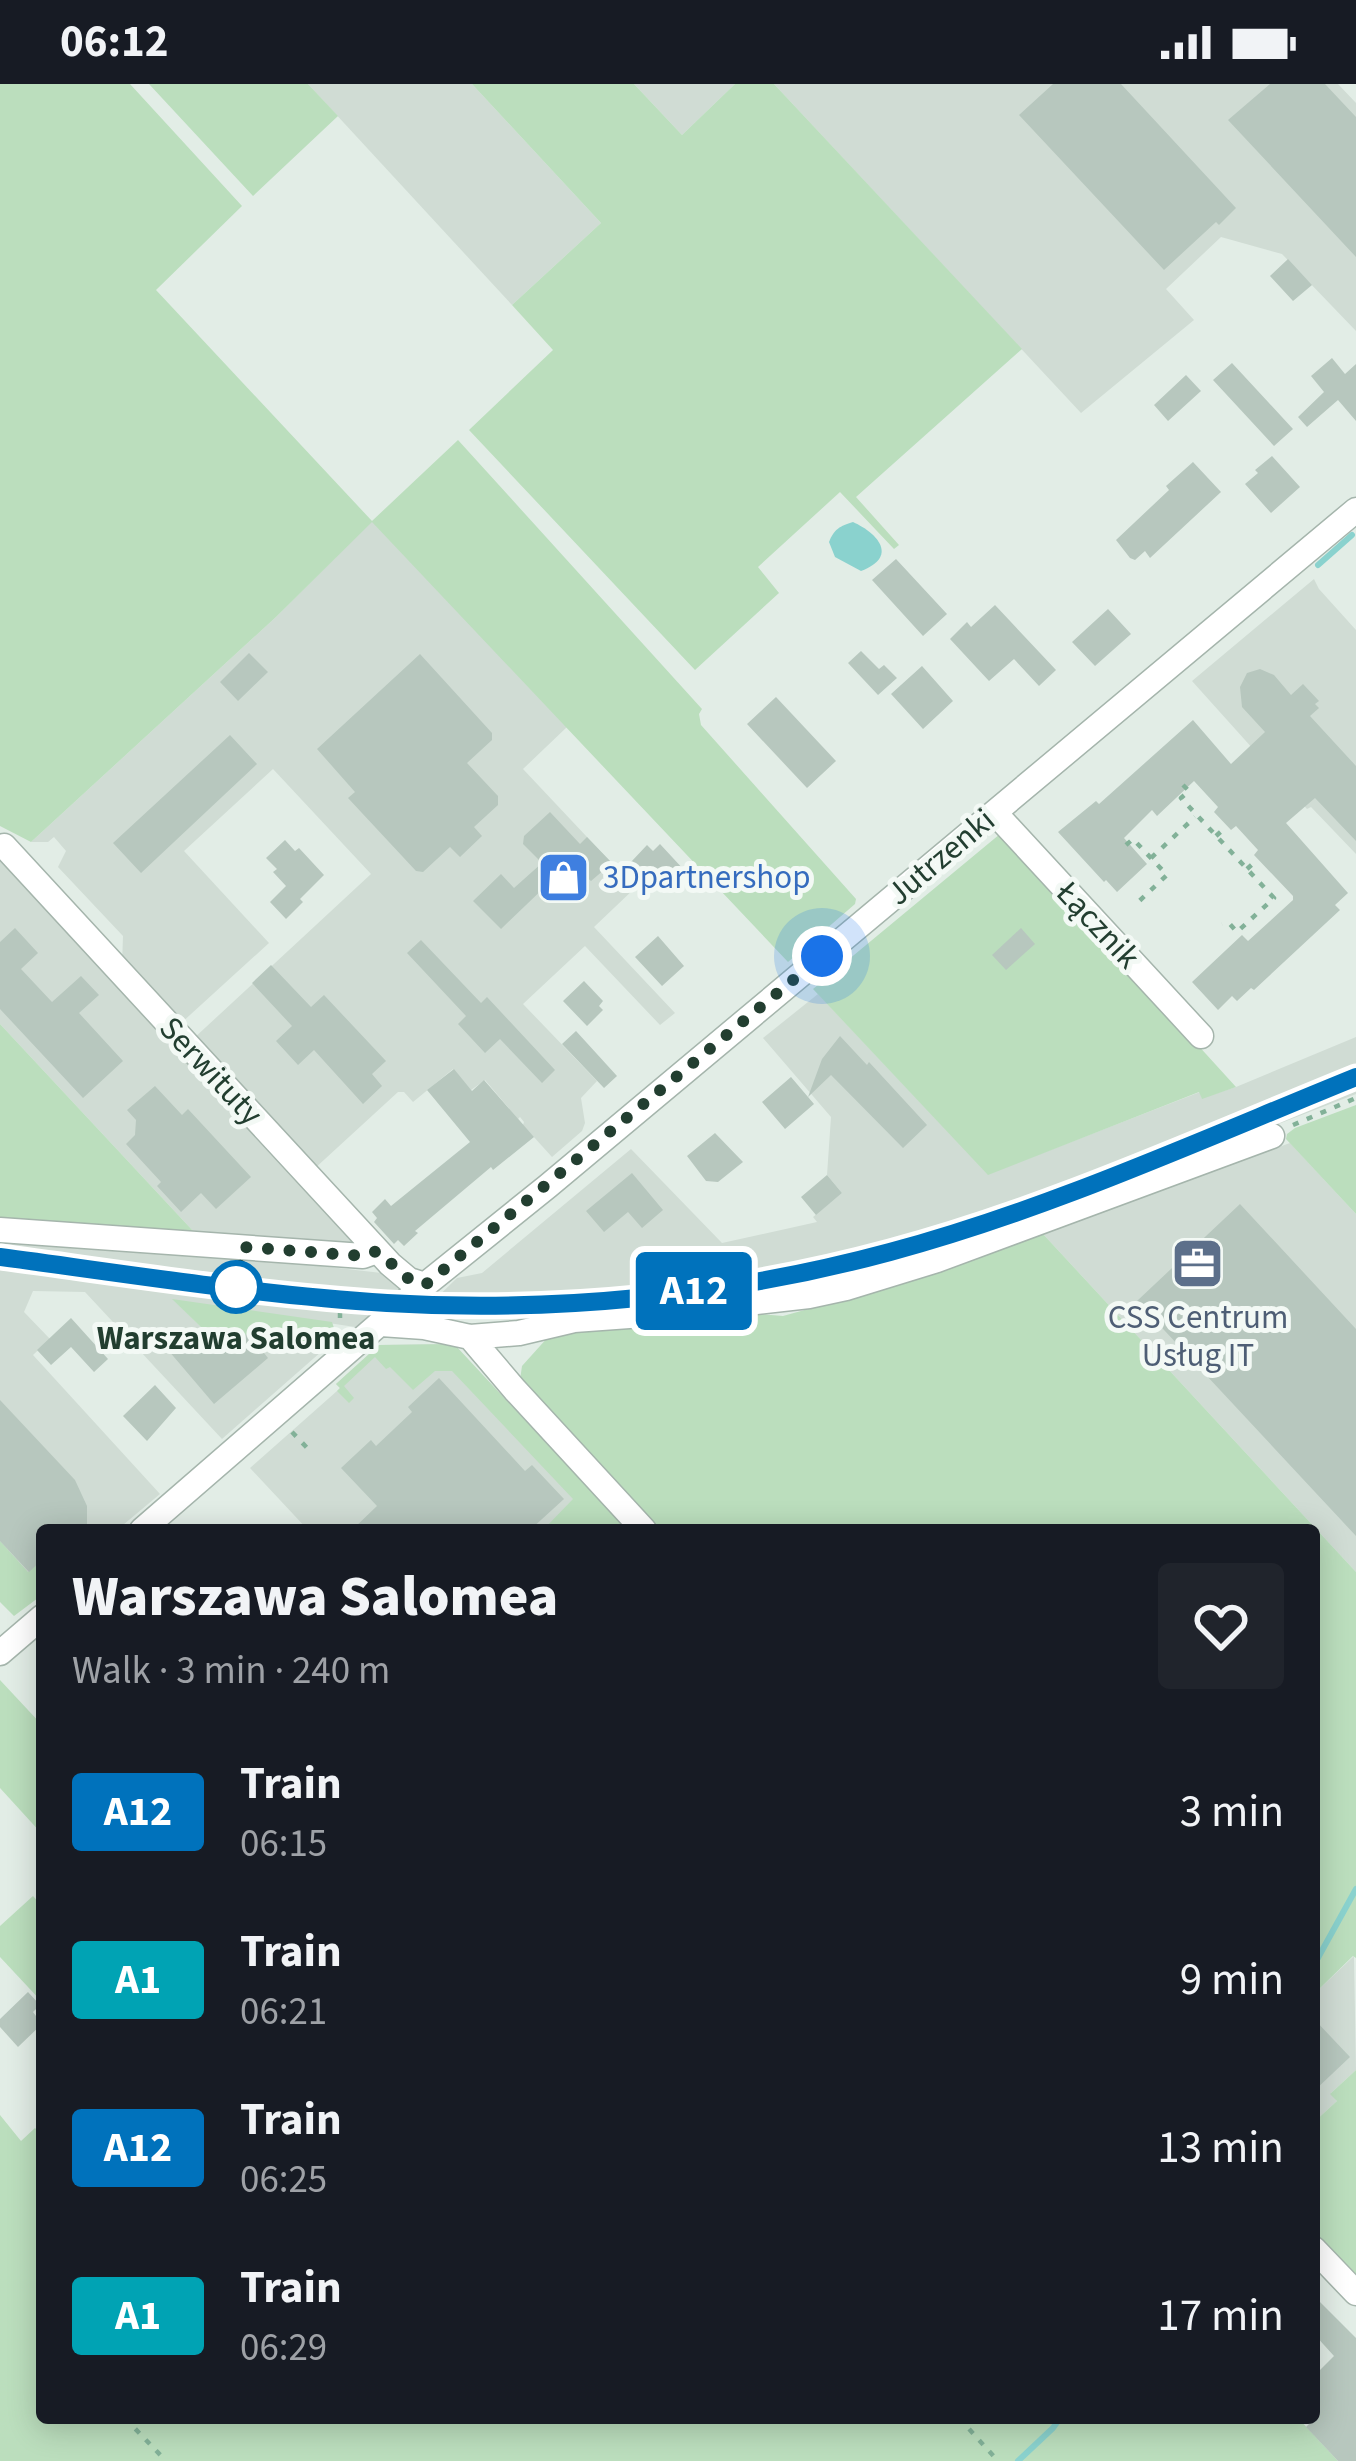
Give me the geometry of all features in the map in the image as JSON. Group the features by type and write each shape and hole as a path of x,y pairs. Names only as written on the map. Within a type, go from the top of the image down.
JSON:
{"street":[{"name":"Jutrzenki","path":"149,1524 425,1285 1356,510"},
{"name":"Łącznik","path":"995,813 1201,1036"},
{"name":"Serwituty","path":"4,846 377,1251 410,1280 425,1285"},
{"path":"381,1324 470,1337 846,1288 937,1260 1272,1136"},
{"path":"0,1230 363,1256 377,1251"},
{"path":"470,1337 638,1524"},
{"path":"0,1653 36,1622"},
{"path":"1320,2255 1356,2293"}],"path":[{"path":"1183,784 1189,791 1181,798 1274,898 1237,932 1229,923 1222,924"},
{"path":"1151,858 1197,815"},
{"path":"1216,836 1227,826"},
{"path":"1126,845 1133,839 1167,875 1135,904"},
{"path":"1247,869 1258,859"},
{"path":"1272,1136 1356,1098"},
{"path":"291,1431 311,1452"},
{"path":"131,2424 166,2461"},
{"path":"964,2424 998,2461"}],"shaded area":[{"path":"308,84 472,84 601,223 512,305"},
{"path":"634,84 735,84 682,135"},
{"path":"774,84 1338,84 1356,103 1356,331 1282,254 1221,237 1166,289 1194,320 1081,413"},
{"path":"372,521 567,727 523,769 635,888 594,927 675,1013 660,1025 585,946 523,1004 597,1081 581,1098 582,1131 552,1157 485,1080 471,1090 453,1069 413,1102 398,1092 313,1170 192,1040 371,874 273,769 184,851 269,943 179,1025 122,965 123,936 58,867 66,851 54,837 48,842 31,842 276,617"},
{"path":"1314,579 1356,630 1356,854 1311,807 1307,809 1192,681"},
{"path":"0,851 190,1057 188,1063 360,1241 353,1246 194,1232 0,1024"},
{"path":"818,994 988,1174 1200,1092 1202,1098 1236,1087 1356,1037 1356,1094 1026,1222 854,1276 756,1295 609,1311 466,1319 418,1316 457,1278 482,1273 631,1149 722,1243 817,1222 813,1217 842,1193 827,1175 831,1117 763,1038"},
{"path":"1290,1143 1356,1214 1356,1572 1320,1533 1320,1524 1312,1524 1043,1234"},
{"path":"0,1237 184,1250 390,1274 403,1289 362,1328 174,1300 204,1330 330,1344 222,1439 85,1292 33,1291 24,1312 50,1339 33,1355 160,1494 124,1524 36,1524 36,1592 0,1562"},
{"path":"454,1344 621,1524 302,1524 250,1468 337,1391 336,1384 379,1345"},
{"path":"1354,1956 1356,2070 1331,2093 1337,2101 1320,2117 1320,1988"}],"green space":[{"path":"0,84 130,84 242,206 156,290 372,521 458,440 702,709 701,725 856,899 855,904 788,962 372,522 31,842 0,826"},
{"path":"149,84 308,84 338,116 253,196"},
{"path":"472,84 634,84 682,135 735,84 774,84 1022,349 856,497 899,545 894,549 840,492 758,567 779,593 695,670 469,430 553,350 512,305 601,223"},
{"path":"1000,834 1236,1087 1202,1099 1199,1092 988,1175 813,989"},
{"path":"0,1024 194,1232 76,1229 0,1218"},
{"path":"1356,1105 1356,1214 1286,1139 1295,1128"},
{"path":"1043,1234 1312,1524 652,1524 520,1380 522,1366 549,1336 736,1312 783,1316 898,1284"},
{"path":"172,1299 332,1322 336,1334 330,1344 204,1330"},
{"path":"454,1344 621,1524 549,1524 573,1499 452,1371 435,1371 413,1390 375,1357 344,1386 354,1398 349,1403 336,1384 379,1345"},
{"path":"1320,1533 1356,1572 1356,1958 1320,1988"},
{"path":"0,1541 28,1572 36,1565 36,1600 14,1616 0,1602"},
{"path":"0,1680 36,1719 36,1827 0,1788"},
{"path":"33,1896 36,1899 36,1996 0,1957 0,1926"},
{"path":"1356,2070 1356,2283 1320,2245 1320,2117 1337,2101 1330,2094"},
{"path":"0,2115 21,2141 36,2129 36,2424 1304,2424 1338,2461 0,2461"}],"water":[{"path":"853,522 881,546 879,559 861,571 835,557 829,542 838,529"}],"building":[{"path":"1053,84 1121,84 1236,208 1164,270 1019,115"},
{"path":"1270,84 1325,84 1356,117 1356,257 1228,120"},
{"path":"1288,259 1312,285 1293,301 1270,276"},
{"path":"1332,358 1345,374 1356,364 1356,421 1338,400 1307,427 1298,417 1324,392 1311,376"},
{"path":"1232,363 1293,429 1274,446 1213,380"},
{"path":"1186,375 1201,391 1168,421 1154,405"},
{"path":"1272,456 1300,487 1271,513 1245,484"},
{"path":"1193,462 1221,492 1150,558 1145,551 1135,560 1130,558 1116,540"},
{"path":"896,559 947,614 923,636 872,580"},
{"path":"995,605 1056,670 1039,686 1014,659 989,681 950,639"},
{"path":"1108,609 1131,634 1095,666 1072,642"},
{"path":"861,651 879,669 884,665 897,678 878,695 848,663"},
{"path":"249,653 268,672 238,701 220,682"},
{"path":"420,654 492,733 492,740 467,763 498,796 498,805 474,827 482,836 460,857 450,847 423,872 416,871 348,798 355,792 317,749"},
{"path":"922,666 953,701 923,729 891,694"},
{"path":"1260,669 1274,675 1291,695 1303,684 1319,701 1315,704 1319,708 1310,716 1356,766 1356,841 1315,798 1286,823 1348,893 1335,905 1340,910 1254,990 1237,1001 1232,996 1218,1010 1192,982 1242,935 1248,941 1293,900 1254,855 1258,850 1236,826 1231,830 1214,812 1218,807 1194,781 1157,816 1152,810 1124,838 1147,864 1117,892 1058,832 1096,801 1099,804 1193,720 1231,764 1265,732 1242,707 1240,687 1247,673"},
{"path":"776,697 836,761 807,788 747,724"},
{"path":"230,735 257,764 141,873 113,843"},
{"path":"550,812 580,844 587,837 612,863 591,881 585,876 562,896 550,882 501,929 473,901 501,874 514,888 542,863 523,844 524,836"},
{"path":"285,840 324,875 286,919 270,902 286,886 266,858"},
{"path":"660,844 685,871 662,893 631,862 647,845 653,851"},
{"path":"15,928 38,953 21,969 52,1002 81,976 99,995 79,1013 123,1061 83,1098 0,1009 0,942"},
{"path":"1021,928 1035,944 1006,970 992,955"},
{"path":"658,936 684,966 662,986 635,957"},
{"path":"421,940 481,1003 487,997 555,1070 542,1083 500,1039 485,1053 458,1024 466,1016 407,953"},
{"path":"271,965 311,1007 324,995 386,1061 372,1074 382,1086 363,1104 314,1050 298,1065 276,1041 292,1026 252,983"},
{"path":"584,981 603,1001 599,1006 603,1010 587,1026 563,1001"},
{"path":"576,1031 617,1076 604,1088 562,1044"},
{"path":"840,1036 927,1125 903,1148 831,1075 808,1097 822,1059"},
{"path":"454,1069 472,1091 484,1080 534,1137 493,1170 491,1167 415,1231 418,1233 404,1246 398,1240 394,1244 374,1222 377,1218 372,1212 385,1199 391,1206 470,1142 427,1090"},
{"path":"791,1077 814,1104 785,1129 762,1102"},
{"path":"155,1086 182,1115 188,1109 251,1177 216,1209 201,1193 181,1212 126,1144 135,1135 136,1120 127,1110"},
{"path":"715,1133 743,1162 718,1182 706,1181 687,1156"},
{"path":"632,1173 663,1210 642,1228 628,1212 604,1232 586,1211"},
{"path":"827,1175 842,1193 816,1215 801,1197"},
{"path":"1240,1204 1356,1329 1356,1536 1137,1301"},
{"path":"71,1318 108,1359 94,1372 71,1347 51,1365 37,1350"},
{"path":"177,1328 261,1336 260,1348 268,1358 214,1404 168,1350 177,1343"},
{"path":"439,1378 525,1471 532,1465 564,1499 537,1524 358,1524 377,1506 341,1468 371,1440 376,1446 412,1412 408,1407"},
{"path":"155,1385 176,1408 147,1441 123,1416"},
{"path":"0,1400 75,1480 87,1506 87,1524 36,1524 36,1566 29,1572 0,1541"},
{"path":"28,1992 36,2001 36,2030 18,2047 0,2027 0,2019"},
{"path":"1320,2025 1350,2057 1320,2085"},
{"path":"1320,2302 1356,2338 1356,2461 1338,2461 1306,2427 1320,2424 1320,2370 1334,2356 1320,2341"}],"waterway":[{"path":"1318,565 1352,535"},
{"path":"1320,1954 1356,1889"},
{"path":"1018,2461 1056,2424"}],"railway":[{"path":"0,1257 234,1288 409,1303 521,1305 681,1294 839,1265 950,1235 1126,1172 1356,1077"}],"train":[{"name":"A12","path":"0,1257 384,1303 552,1304 686,1292 855,1261 982,1224 1356,1077"}],"place":[{"name":"3Dpartnershop","path":"564,877"},
{"name":"CSS Centrum Usług IT","path":"1198,1263"},
{"name":"Warszawa Salomea","path":"236,1287"}],"route":[{"path":"236,1287 244,1247 363,1256 377,1251 398,1272 425,1285 822,956"}]}
